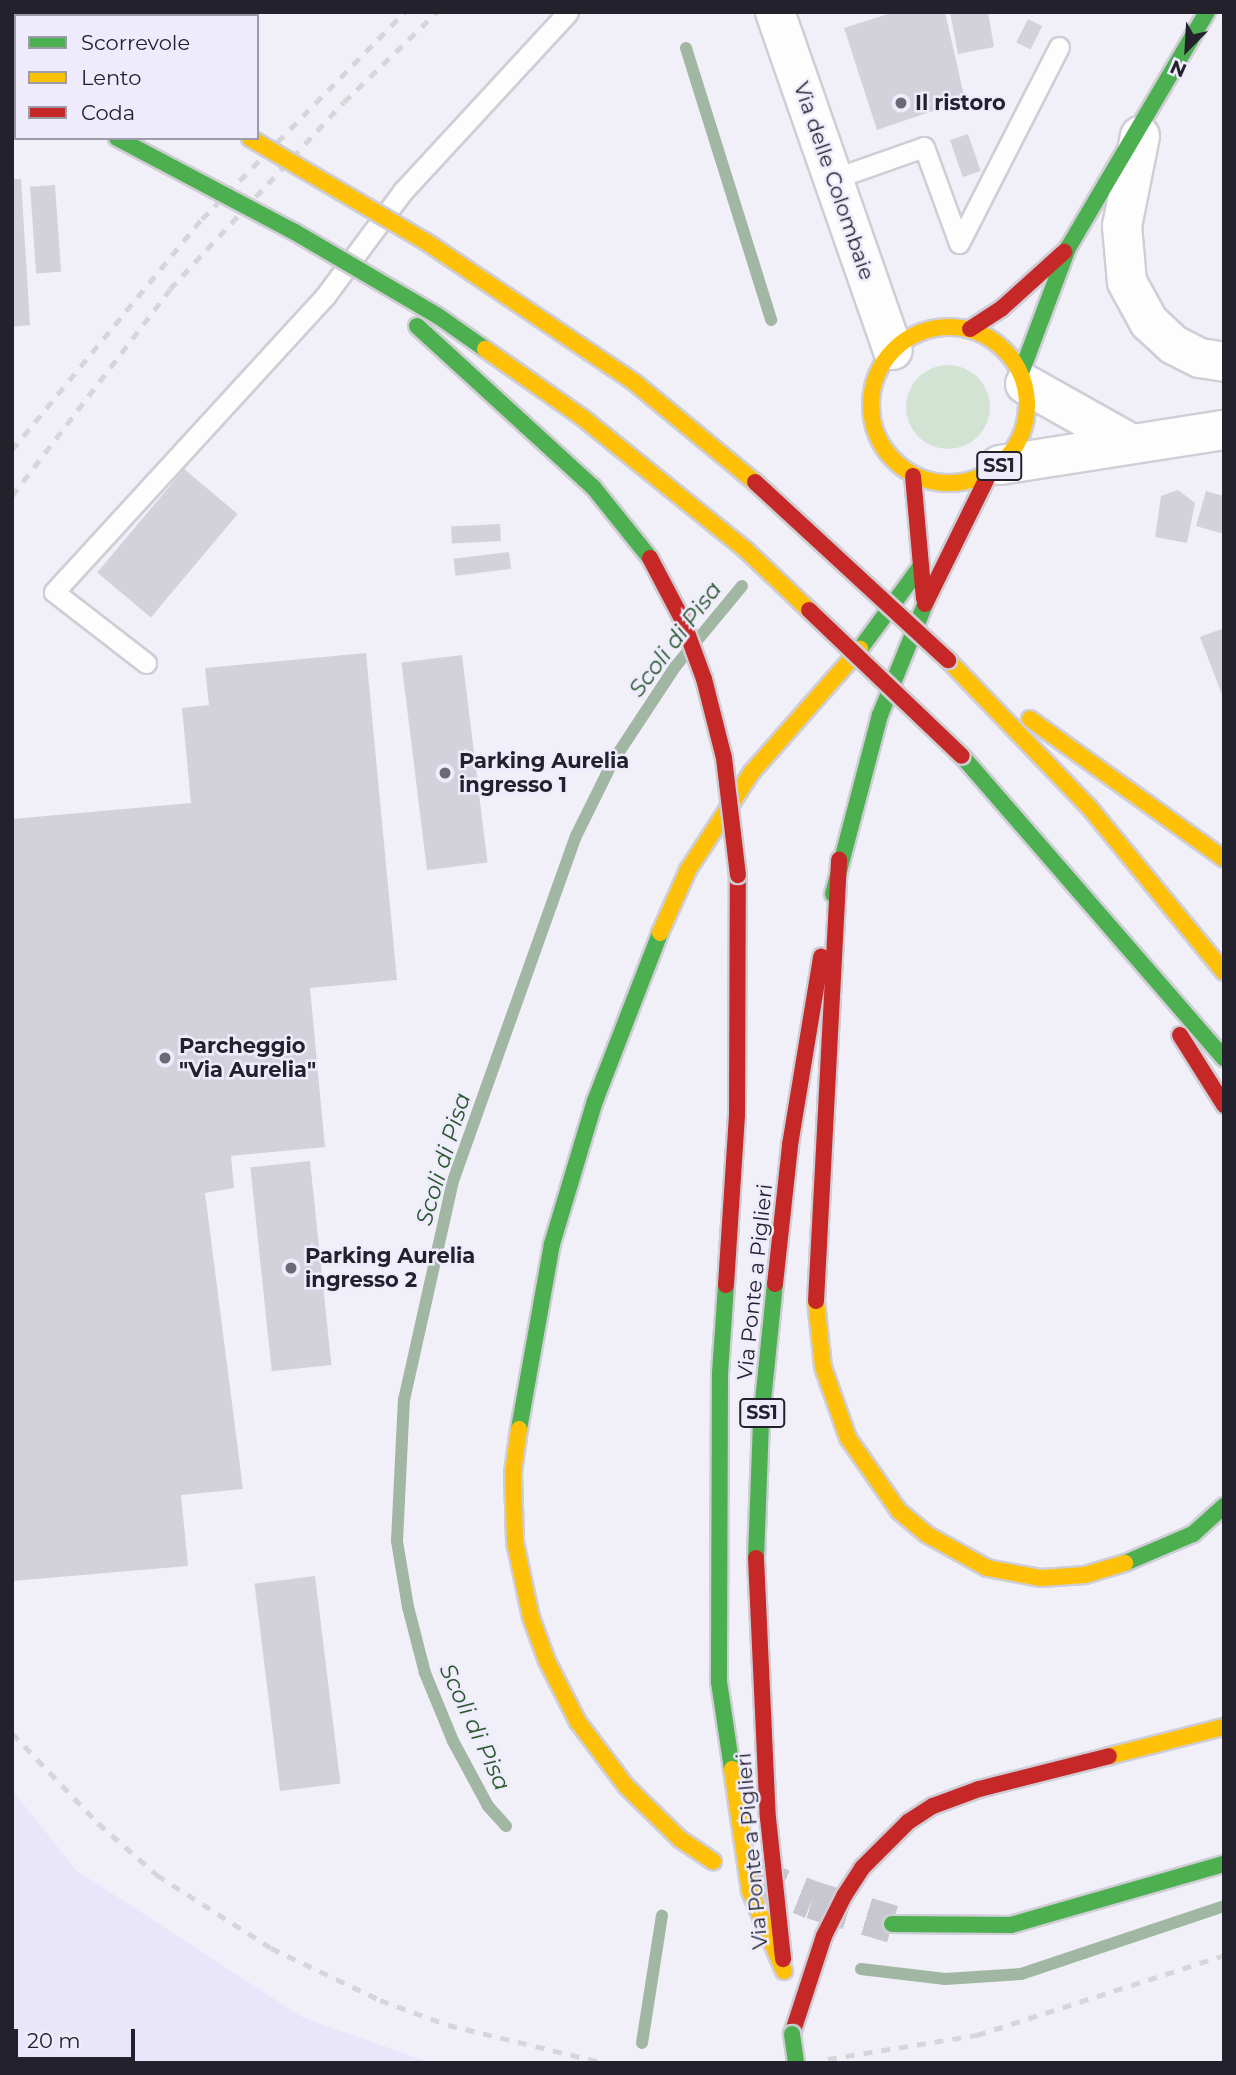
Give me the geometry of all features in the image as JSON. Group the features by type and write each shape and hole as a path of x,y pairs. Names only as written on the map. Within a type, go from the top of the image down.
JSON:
{"main road":[{"name":"SS1","path":"893,350 879,370 872,392 872,418 887,453 913,475 948,483 995,468 1025,429 1023,379 1068,248 1207,12"},
{"path":"121,140 345,261 438,316 643,463 746,550 962,756 1104,915 1224,1058"},
{"path":"253,140 425,241 634,382 747,474 948,660 1089,807 1224,972"},
{"name":"SS1","path":"970,329 1002,308 1068,248"},
{"path":"345,261 593,487 650,558 682,619 704,679 724,758 738,875 737,1100 720,1373 719,1682 750,1891 786,1983"},
{"path":"893,350 929,330 970,329 1003,348 1023,379"},
{"name":"Via Ponte a Piglieri","path":"796,2063 786,1983 758,1655 755,1551 761,1421 790,1145 839,860 880,715 925,606 995,468"},
{"name":"Via Ponte a Piglieri","path":"913,475 925,606"},
{"path":"713,1861 680,1839 626,1786 578,1722 547,1661 531,1616 515,1542 513,1473 528,1359 552,1244 595,1101 643,971 688,870 752,772 872,635 921,566"},
{"path":"948,660 1224,859"},
{"path":"839,860 816,1301 823,1367 848,1438 893,1503 926,1534 987,1568 1041,1578 1085,1576 1157,1553 1193,1534 1224,1506"},
{"path":"1104,915 1224,1105"},
{"path":"792,2034 824,1936 844,1896 869,1859 908,1822 933,1806 979,1789 1224,1727"},
{"path":"892,1924 1012,1924 1224,1864"}],"street":[{"name":"Via delle Colombaie","path":"775,12 893,350"},
{"path":"1153,100 1133,155 1125,198 1122,226 1127,282 1149,322 1174,345 1200,358 1224,362"},
{"path":"1023,379 1128,442"},
{"path":"995,468 1128,442 1224,430"}],"lane":[{"path":"146,663 54,592 326,295 404,191 568,12"},
{"path":"833,179 924,147 959,243 1059,47"}],"shaded area":[{"path":"12,1790 76,1870 302,2017 431,2063 12,2063"}],"green space":[{"path":"948,365 964,368 978,377 987,391 990,407 987,423 978,437 964,446 948,449 932,446 918,437 909,423 906,407 909,391 918,377 932,368"}],"building":[{"path":"894,12 945,12 965,100 877,130 844,28"},
{"path":"950,12 988,12 994,47 958,54"},
{"path":"1028,19 1042,26 1030,49 1016,42"},
{"path":"968,134 981,171 963,177 950,140"},
{"path":"12,179 21,179 30,325 12,327"},
{"path":"55,185 61,272 36,274 30,187"},
{"path":"184,469 238,514 151,617 97,572"},
{"path":"1178,490 1195,503 1187,543 1155,537 1161,496"},
{"path":"1206,491 1224,496 1224,534 1196,526"},
{"path":"500,524 501,541 452,544 451,527"},
{"path":"509,552 511,569 455,576 453,559"},
{"path":"1224,628 1224,700 1200,637"},
{"name":"Parcheggio \"Via Aurelia\"","path":"366,653 397,980 310,988 325,1147 231,1156 234,1188 205,1193 243,1489 181,1495 188,1566 12,1581 12,819 191,803 182,708 209,705 205,668"},
{"name":"Parking Aurelia ingresso 1","path":"462,655 487,862 427,870 401,662"},
{"name":"Parking Aurelia ingresso 2","path":"310,1161 331,1365 272,1371 250,1167"},
{"path":"315,1576 340,1783 280,1791 254,1583"}],"waterway":[{"name":"Scoli di Pisa","path":"686,48 771,320"},
{"name":"Scoli di Pisa","path":"506,1826 488,1806 453,1741 425,1673 408,1607 397,1541 404,1400 453,1181 576,836 613,761 675,667 742,586"},
{"path":"861,1969 945,1979 1021,1974 1224,1906"},
{"name":"Scoli di Pisa","path":"642,2043 662,1916"}],"tunnel":[{"path":"747,1874 812,1900 892,1924"}],"railway":[{"path":"12,450 202,219 405,12"},
{"path":"12,496 170,289 344,102 437,12"},
{"path":"12,1733 98,1823 157,1875 271,1948 380,2000 448,2025 605,2063"},
{"path":"828,2059 977,2035 1224,1955"}],"traffic: fast":[{"path":"1021,373 1068,248 1207,12"},
{"path":"121,140 293,231 438,316 485,349"},
{"path":"417,326 593,487 650,558"},
{"path":"860,649 921,566"},
{"path":"833,894 880,715 925,604"},
{"path":"962,756 1224,1058"},
{"path":"519,1429 552,1244 595,1101 660,933"},
{"path":"756,1558 761,1421 775,1284"},
{"path":"726,1285 720,1373 719,1682 732,1769"},
{"path":"1125,1563 1193,1534 1224,1506"},
{"path":"892,1924 1011,1925 1224,1864"},
{"path":"792,2034 796,2063"}],"traffic: slow":[{"path":"253,140 425,241 634,382 755,482"},
{"path":"949,327 979,333 1004,350 1021,375 1027,405 1021,435 1004,460 979,477 949,483 919,477 894,460 877,435 871,405 877,375 894,350 919,333 949,327"},
{"path":"485,349 583,418 746,550 809,610"},
{"path":"660,933 688,870 752,772 860,649"},
{"path":"948,660 1089,807 1224,972"},
{"path":"1030,719 1224,859"},
{"path":"816,1301 823,1367 848,1438 899,1511 926,1534 987,1568 1041,1578 1085,1575 1125,1563"},
{"path":"519,1429 513,1473 515,1542 531,1617 547,1661 578,1722 626,1786 680,1839 713,1861"},
{"path":"1109,1756 1224,1727"},
{"path":"732,1769 750,1891 784,1971"}],"traffic: jam":[{"path":"970,329 1002,308 1064,252"},
{"path":"925,604 990,472"},
{"path":"913,476 924,599"},
{"path":"755,482 948,660"},
{"path":"650,558 682,619 704,679 724,758 738,875"},
{"path":"809,610 962,756"},
{"path":"816,1301 839,860"},
{"path":"726,1285 737,1114 738,875"},
{"path":"775,1284 790,1145 821,957"},
{"path":"1180,1035 1224,1105"},
{"path":"756,1558 768,1818 783,1959"},
{"path":"792,2034 824,1936 844,1896 862,1868 908,1822 933,1806 979,1789 1109,1756"}],"place":[{"name":"Il ristoro","path":"901,103"},
{"name":"Parking Aurelia ingresso 1","path":"445,773"},
{"name":"Parcheggio \"Via Aurelia\"","path":"165,1058"},
{"name":"Parking Aurelia ingresso 2","path":"291,1268"}]}
